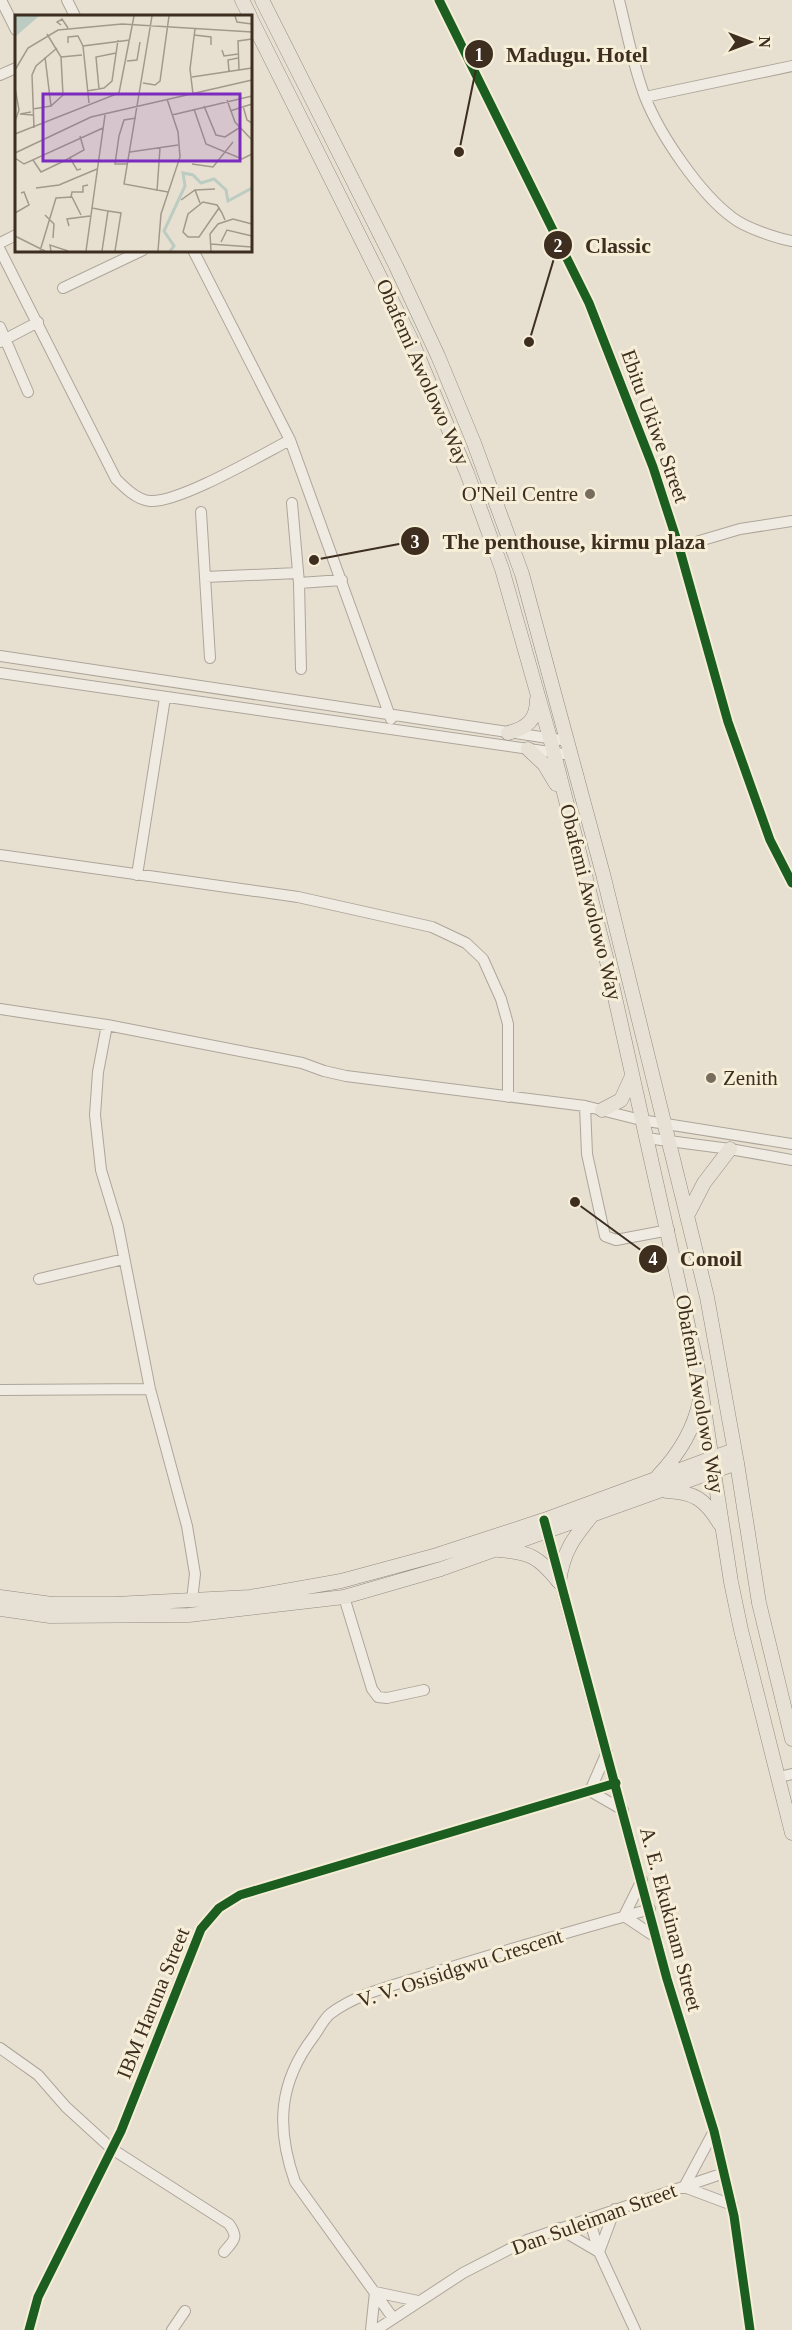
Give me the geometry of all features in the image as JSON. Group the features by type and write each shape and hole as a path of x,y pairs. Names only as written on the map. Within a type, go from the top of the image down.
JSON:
{"main road":[{"name":"Obafemi Awolowo Way","path":"242,0 249,15"},
{"name":"Obafemi Awolowo Way","path":"262,0 396,266 457,399 522,574 603,874 716,1340 759,1603 789,1717 792,1739"},
{"name":"Obafemi Awolowo Way","path":"252,21 373,259 428,376 502,569 550,738 606,957 641,1120 669,1230 702,1392 731,1582 750,1670 785,1776 792,1833"},
{"path":"508,733 522,729 531,722 537,709 537,694"},
{"path":"528,749 544,764 568,810"},
{"path":"602,1110 621,1100 632,1076"},
{"path":"687,1216 704,1183 730,1149"},
{"path":"0,1609 19,1605 115,1604 250,1597 341,1581 594,1513 656,1485 689,1434 696,1419 702,1392"},
{"path":"0,1597 50,1616 189,1615 344,1597 441,1569 493,1550 545,1525 736,1456"},
{"path":"656,1485 684,1491 699,1498 711,1509 722,1528"},
{"path":"559,1582 561,1563 567,1550 594,1513"},
{"path":"493,1550 527,1554 542,1561 559,1582"}],"street":[{"path":"1,0 15,28"},
{"path":"67,0 74,15"},
{"name":"Ebitu Ukiwe Street","path":"439,0 589,303 652,467 679,547 728,722 770,840 792,883"},
{"path":"619,0 645,97 673,149 709,195 734,219 780,239 792,241"},
{"path":"645,97 792,66"},
{"path":"0,75 15,68"},
{"path":"0,243 15,235"},
{"path":"0,250 116,479 127,491 148,501 168,500 290,440"},
{"path":"63,288 139,252"},
{"path":"194,252 290,440 394,728"},
{"path":"3,340 38,322"},
{"path":"0,327 3,340 28,392"},
{"path":"292,503 299,578 301,669"},
{"path":"201,512 210,658"},
{"path":"679,547 740,529 792,521"},
{"path":"205,577 342,580"},
{"path":"0,656 389,716 550,738 569,748"},
{"path":"0,673 165,698 394,728 553,753 569,748"},
{"path":"137,875 165,698"},
{"path":"0,855 298,897 432,927 466,943 483,959 501,999 508,1024 508,1097"},
{"path":"0,1009 107,1026 302,1063 346,1076 585,1106 641,1120 792,1144"},
{"path":"107,1026 98,1072 95,1115 101,1170 118,1226 150,1389 187,1526 195,1574 192,1600"},
{"path":"585,1106 588,1154 604,1236 616,1240 669,1230"},
{"path":"646,1138 792,1160"},
{"path":"39,1279 124,1259"},
{"path":"0,1390 150,1389"},
{"name":"A. E. Ekukinam Street","path":"545,1525 650,1908 667,1979 714,2131 732,2205 750,2330"},
{"path":"344,1597 372,1689 378,1697 387,1698 424,1690"},
{"path":"607,1752 590,1791 623,1810"},
{"name":"IBM Haruna Street","path":"29,2330 38,2297 125,2120 201,1929 219,1908 240,1895 616,1784"},
{"path":"642,1880 624,1916 657,1938"},
{"name":"V. V. Osisidgwu Crescent","path":"393,2318 295,2182 286,2156 282,2131 284,2102 291,2075 307,2044 329,2015 365,1995 650,1908"},
{"path":"0,2048 38,2075 66,2107 112,2149 229,2224 235,2231 235,2238 224,2252"},
{"path":"714,2131 684,2187 732,2205"},
{"name":"Dan Suleiman Street","path":"376,2330 463,2273 507,2249 558,2228 724,2173"},
{"path":"599,2252 615,2209"},
{"path":"589,2218 599,2252 635,2330"},
{"path":"558,2228 599,2252"},
{"path":"371,2330 375,2292 418,2301"},
{"path":"172,2330 185,2311"}],"cycle path":[{"path":"439,0 589,303 653,467 679,547 728,722 770,840 792,883"},
{"path":"544,1520 667,1979 714,2131 734,2216 750,2330"},
{"path":"29,2330 38,2297 121,2131 201,1929 219,1908 240,1895 616,1783"}],"place":[{"name":"Madugu. Hotel","path":"459,152"},
{"name":"Classic","path":"529,342"},
{"name":"O'Neil Centre","path":"590,494"},
{"name":"The penthouse, kirmu plaza","path":"314,560"},
{"name":"Zenith","path":"711,1078"},
{"name":"Conoil","path":"575,1202"}]}
